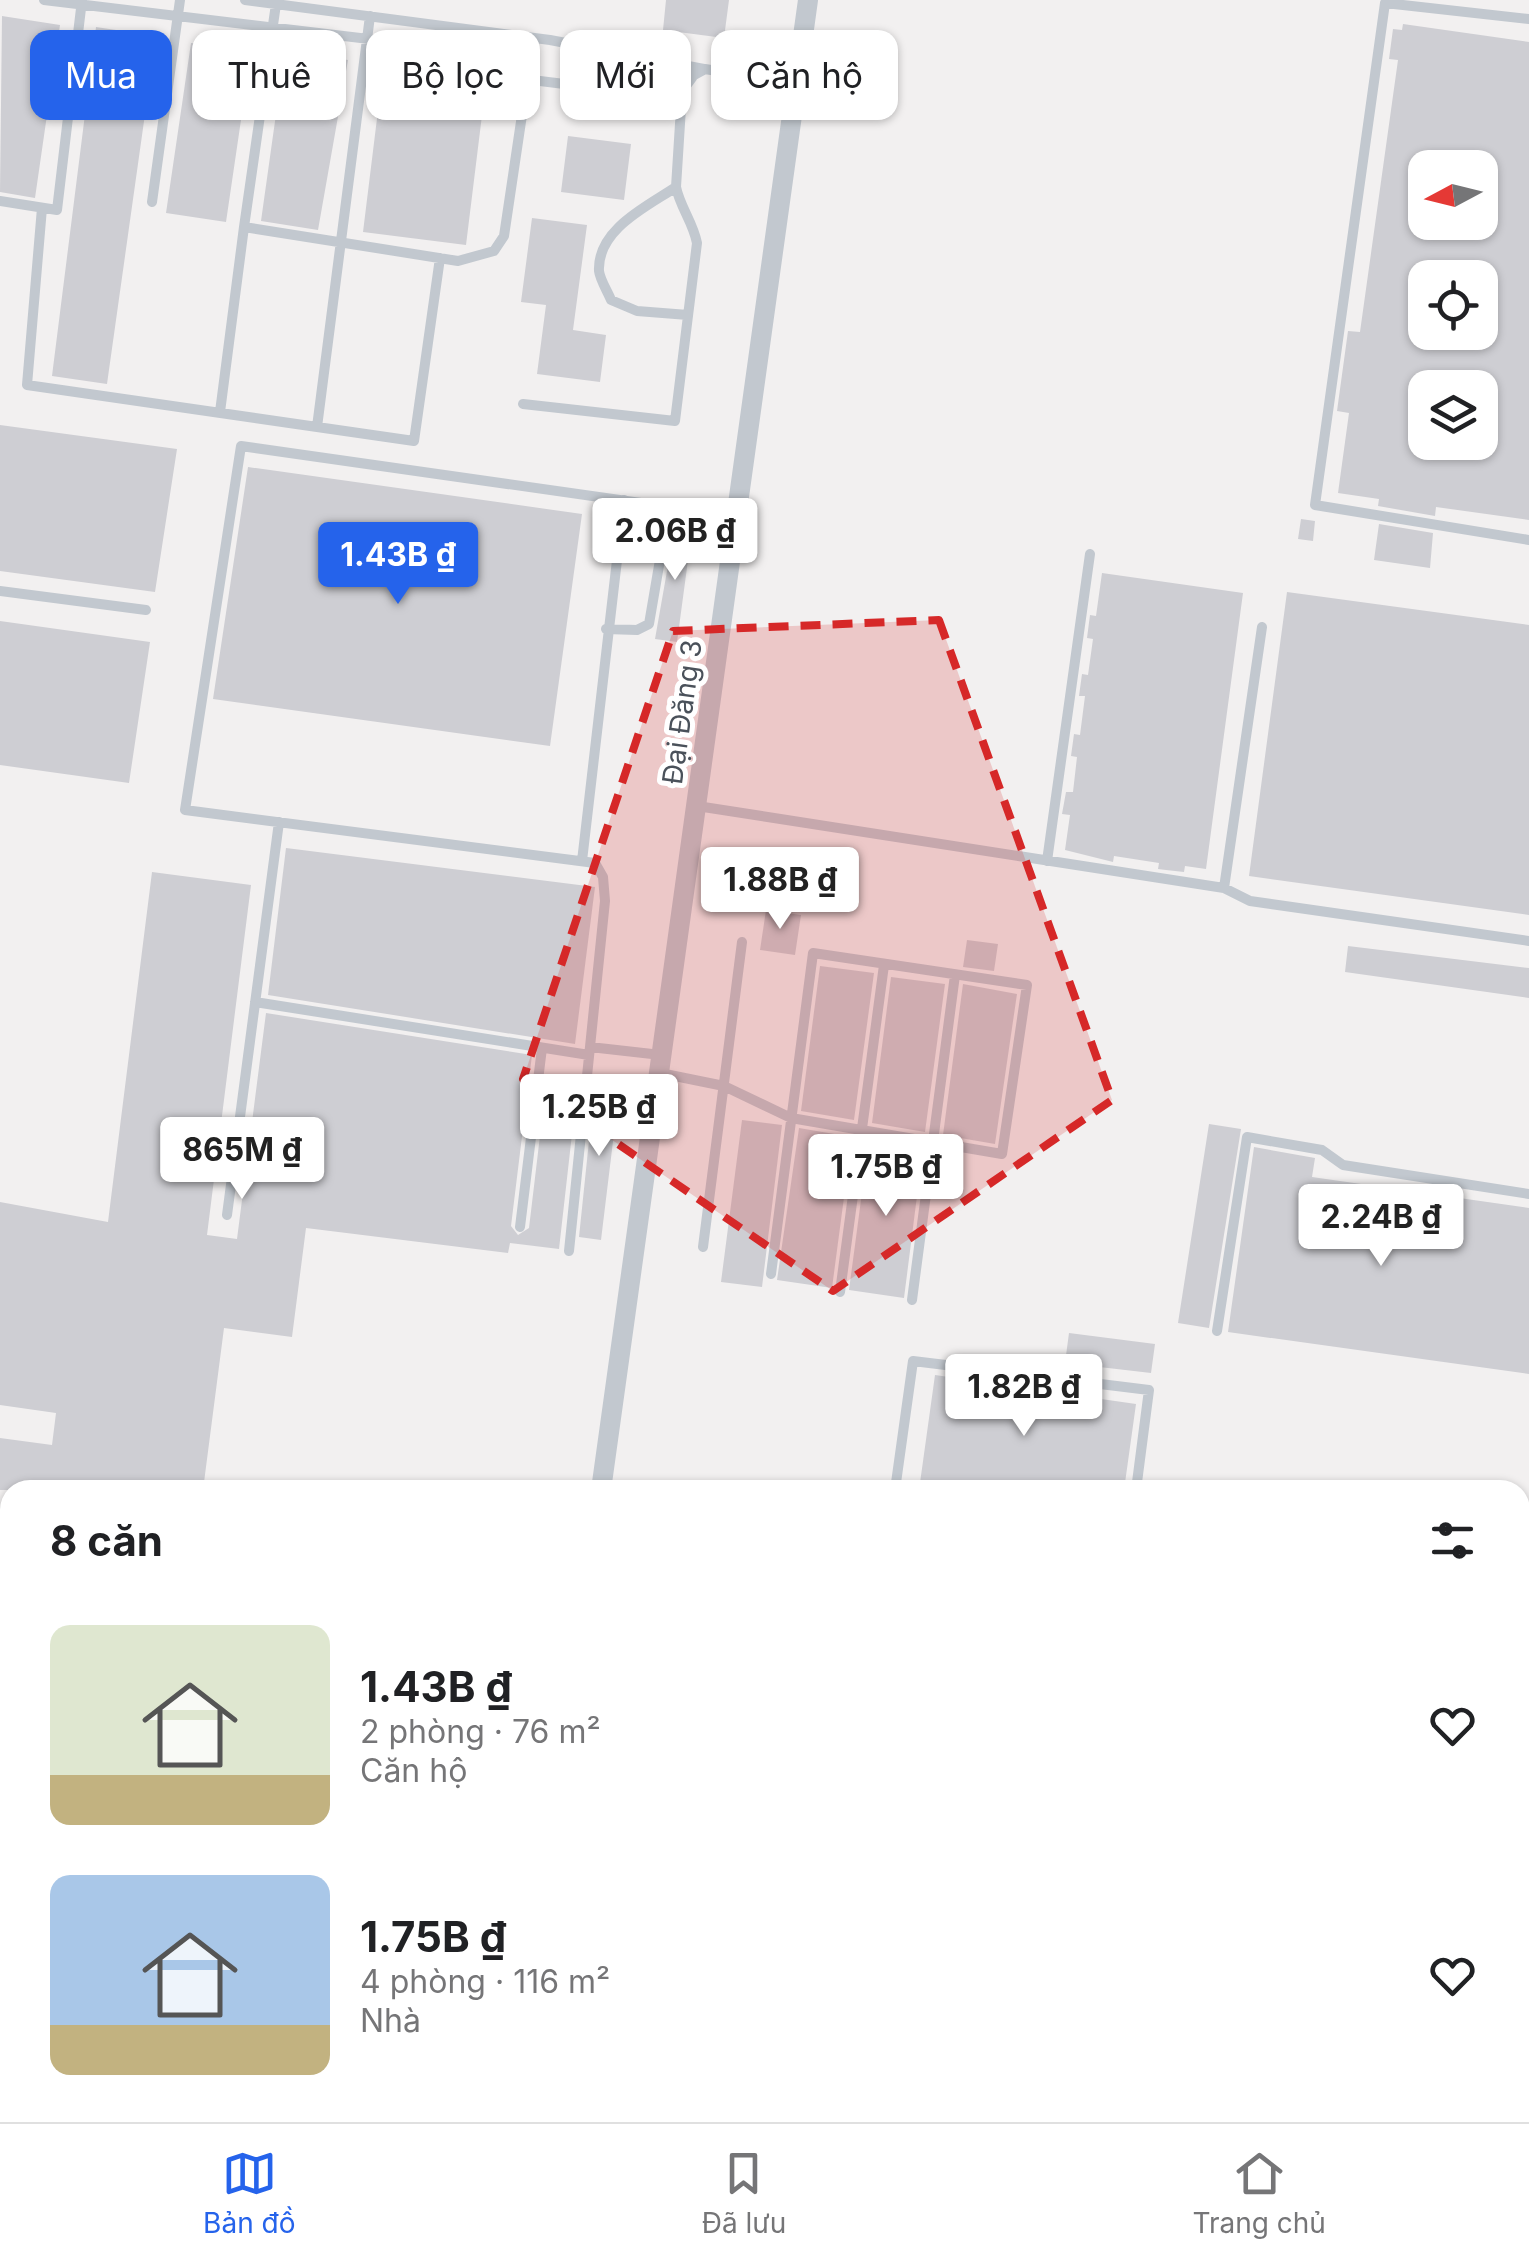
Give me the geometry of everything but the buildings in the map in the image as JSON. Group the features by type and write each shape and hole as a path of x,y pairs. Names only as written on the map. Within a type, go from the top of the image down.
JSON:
{"street":[{"name":"Đại Đăng 3","path":"804,30 808,0"},
{"name":"Đại Đăng 3","path":"602,1480 791,120"}],"lane":[{"path":"44,0 366,40"},
{"path":"152,202 180,0"},
{"path":"245,0 550,40 711,69"},
{"path":"0,201 58,210 81,2"},
{"path":"1529,19 1385,3 1315,505 1529,540"},
{"path":"220,412 276,4"},
{"path":"369,30 370,16"},
{"path":"318,427 366,56"},
{"path":"691,78 705,68"},
{"path":"244,228 440,258 478,258 494,251 504,236 521,120"},
{"path":"523,404 675,420 696,242 692,220 678,200 676,188 680,120"},
{"path":"676,188 622,222 606,246 599,271 612,300 637,312 688,315"},
{"path":"42,208 27,384 414,441 440,258"},
{"path":"569,1251 606,902 604,878 595,863 185,810 241,446 669,506 649,624 637,630 606,629"},
{"path":"582,861 624,500"},
{"path":"1047,860 1090,554"},
{"path":"0,592 146,610"},
{"path":"1224,888 1262,627"},
{"path":"696,806 1224,888 1250,902 1529,941"},
{"path":"227,1215 278,822"},
{"path":"703,1248 742,942"},
{"path":"255,1002 661,1064 724,1086 792,1118 1002,1154 1026,985 813,953 792,1118 771,1274"},
{"path":"840,1292 884,965"},
{"path":"912,1300 955,975"},
{"path":"520,1228 542,1048"},
{"path":"1217,1331 1247,1137 1322,1150 1342,1165 1529,1194"},
{"path":"895,1480 913,1361 1150,1390 1137,1480"}],"highlighted area":[{"path":"939,620 1112,1100 833,1291 523,1079 673,631"}]}
